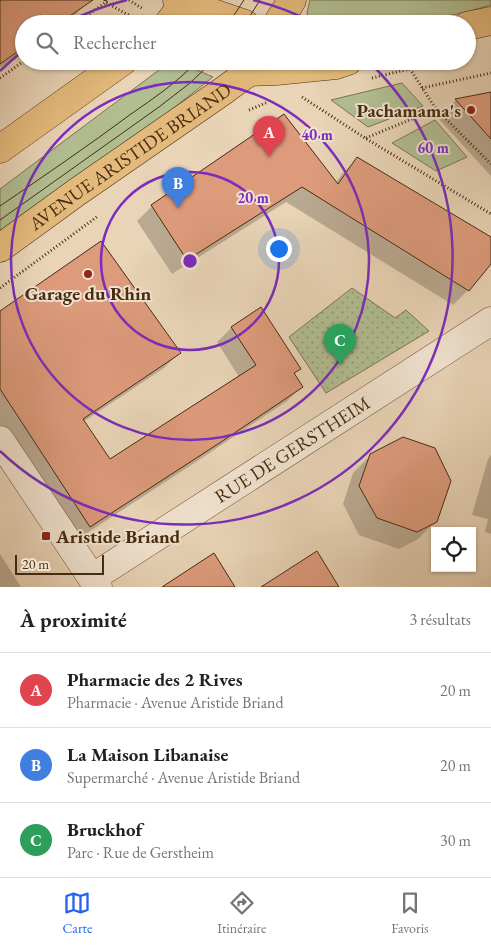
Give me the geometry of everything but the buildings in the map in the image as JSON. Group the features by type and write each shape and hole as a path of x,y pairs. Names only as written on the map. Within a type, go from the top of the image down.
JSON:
{"main road":[{"path":"283,15 292,0"},
{"path":"181,5 215,15"},
{"path":"476,24 491,21"},
{"path":"0,149 110,70"},
{"name":"AVENUE ARISTIDE BRIAND","path":"0,248 223,91 249,70"},
{"path":"270,70 286,70"}],"street":[{"name":"RUE DE GERSTHEIM","path":"95,582 491,321"},
{"path":"0,440 95,582"}],"path":[{"path":"87,15 106,1 129,15"},
{"path":"0,78 15,67"},
{"path":"411,70 436,109 491,164"},
{"path":"422,88 491,73"},
{"path":"299,96 491,214"},
{"path":"366,138 436,109"}],"green space":[{"path":"310,0 491,0 491,5 452,15 308,15"},
{"path":"159,70 197,70 213,77 0,245 0,189"},
{"path":"402,83 423,106 368,127 331,100"},
{"path":"435,120 467,157 436,171 392,143"},
{"path":"352,288 395,318 406,310 429,331 326,393 289,337"}],"tram line":[{"path":"234,15 244,0"},
{"path":"251,15 260,0"},
{"path":"0,206 157,96 188,70"},
{"path":"0,220 159,107 204,70"}],"place":[{"name":"Pachamama's","path":"471,110"},
{"name":"Pharmacie des 2 Rives","path":"269,157"},
{"name":"La Maison Libanaise","path":"178,208"},
{"name":"Garage du Rhin","path":"88,274"},
{"name":"Bruckhof","path":"340,365"},
{"name":"Aristide Briand","path":"46,536"}]}
